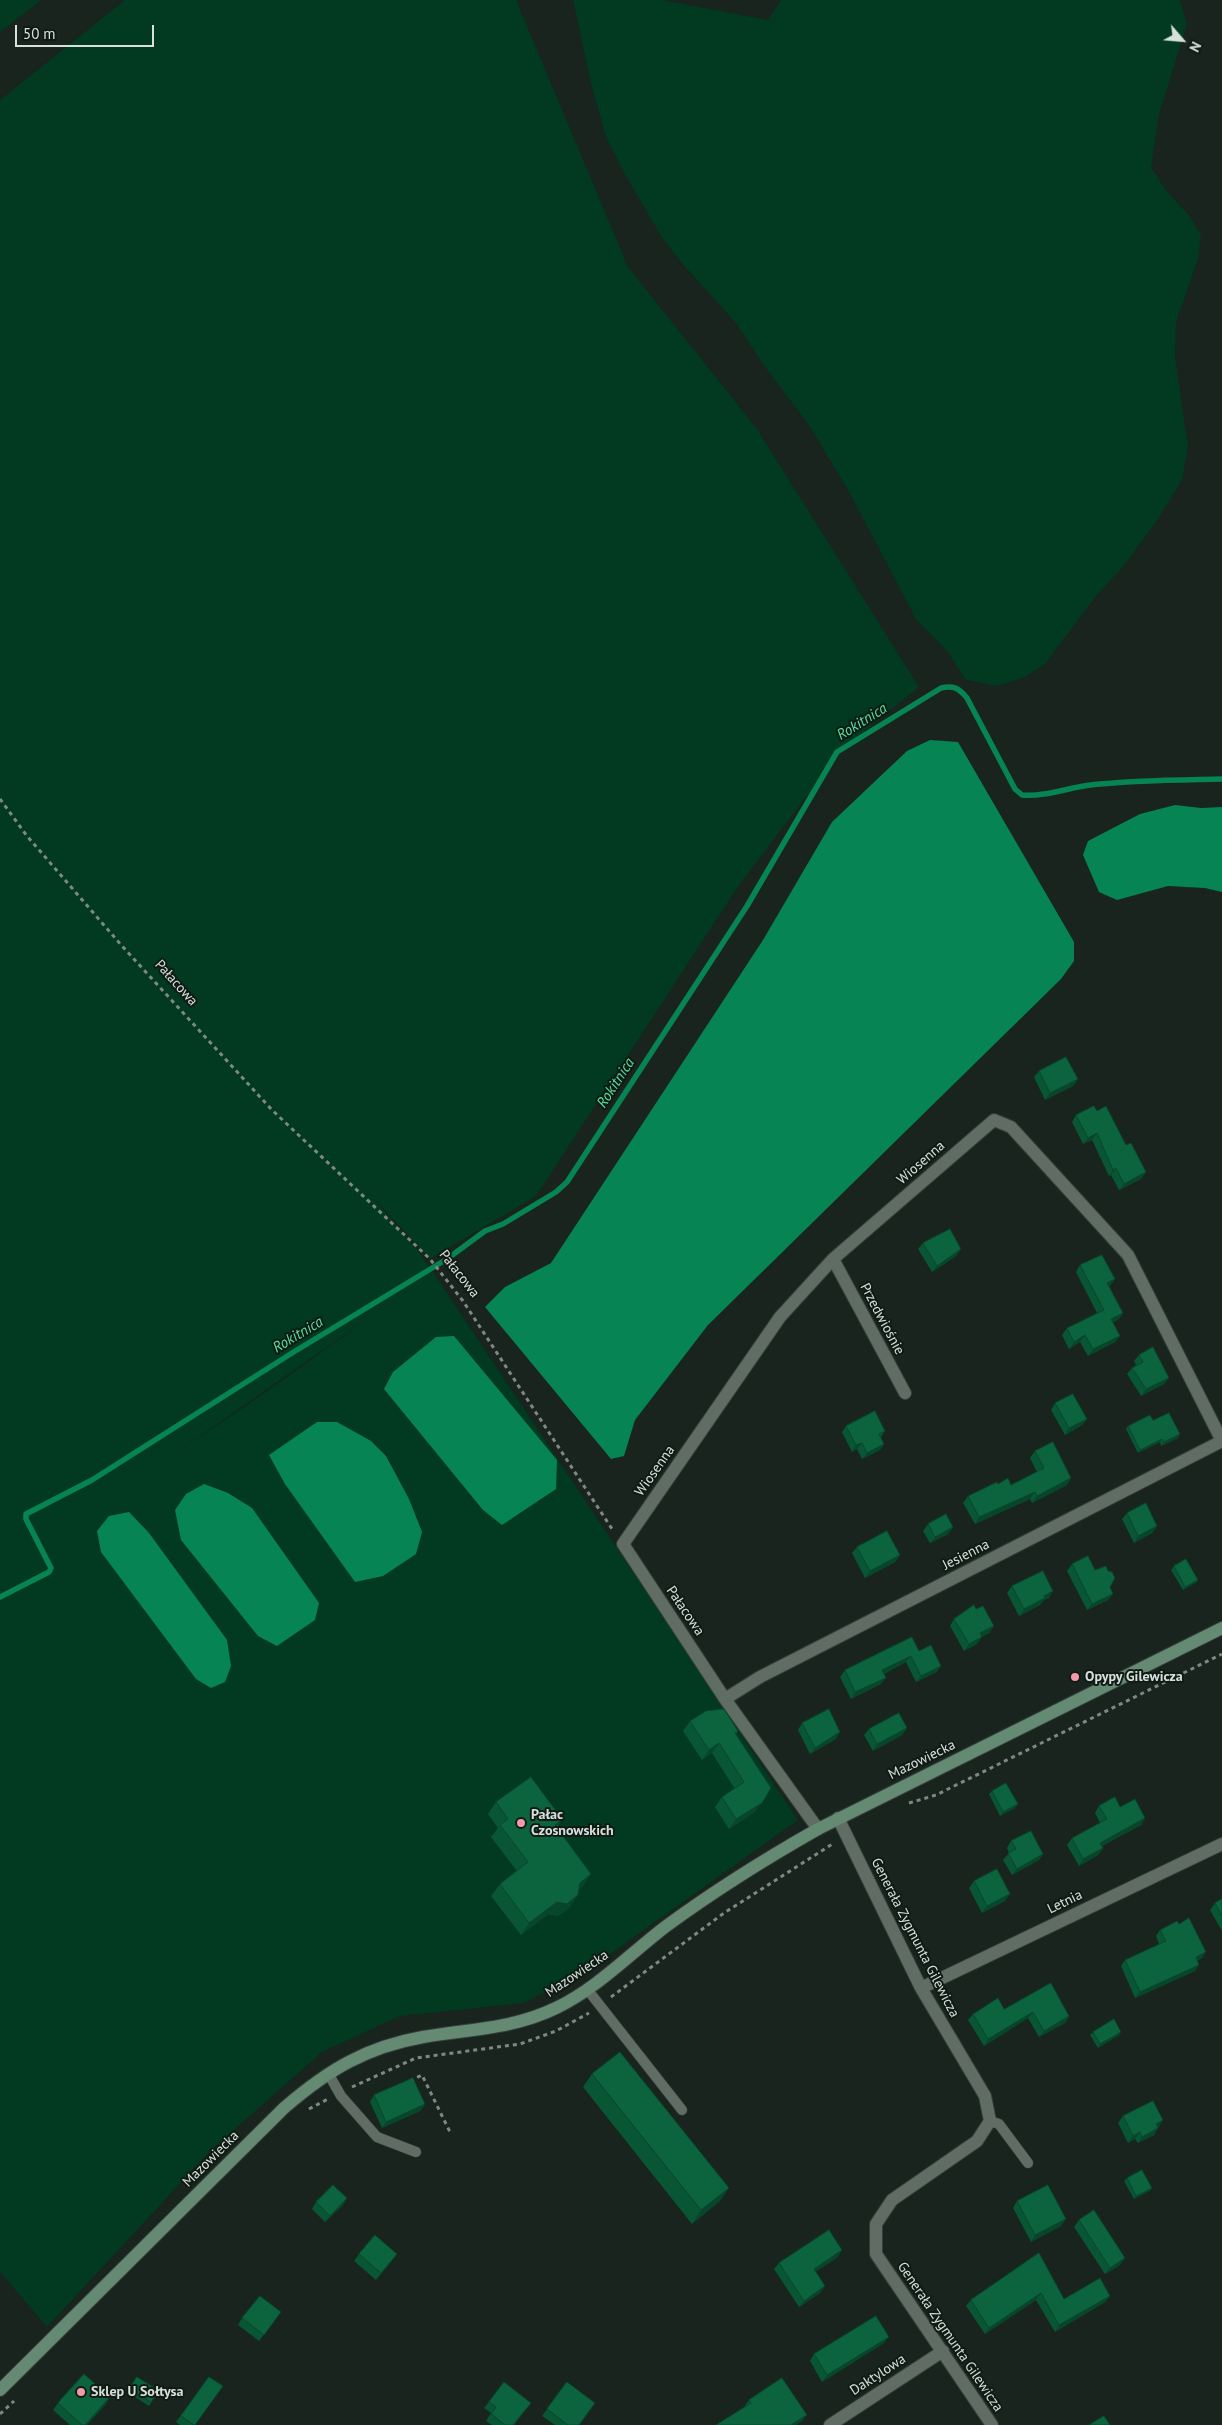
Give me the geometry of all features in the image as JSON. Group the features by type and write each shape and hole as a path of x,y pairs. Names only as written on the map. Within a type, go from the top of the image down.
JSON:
{"street":[{"name":"Wiosenna","path":"623,1544 780,1317 833,1259 994,1120 1011,1127 1128,1255 1222,1441"},
{"name":"Przedwiośnie","path":"833,1259 905,1393"},
{"name":"Jesienna","path":"726,1698 769,1672 1222,1441"},
{"name":"Pałacowa","path":"623,1544 726,1698 818,1829"},
{"name":"Mazowiecka","path":"0,2390 284,2108 328,2073 362,2054 397,2043 519,2022 557,2008 586,1989 702,1901 763,1861 818,1829 1222,1628"},
{"name":"Generała Zygmunta Gilewicza","path":"838,1818 921,1988 985,2096 990,2120 977,2141 892,2200 876,2224 876,2254 992,2425"},
{"name":"Letnia","path":"921,1988 1222,1844"},
{"name":"Daktylowa","path":"830,2425 943,2351"}],"lane":[{"path":"586,1989 682,2110"},
{"path":"328,2073 339,2093 377,2137 416,2152"},
{"path":"990,2120 999,2124 1028,2163"}],"path":[{"name":"Pałacowa","path":"0,800 27,836 122,946 272,1110 430,1259 463,1301 623,1544"},
{"path":"900,1805 936,1794 1222,1654"},
{"path":"605,2002 710,1922 835,1843"},
{"path":"304,2111 416,2058 520,2044 556,2031 591,2011"},
{"path":"406,2082 422,2076 449,2130 446,2131"},
{"path":"0,2414 20,2394"}],"shaded area":[{"path":"0,0 41,0 0,32"},
{"path":"125,0 516,0 628,267 757,429 919,687 842,749 737,888 536,1196 430,1259 370,1194 419,1252 433,1272 798,1820 582,1974 523,2003 400,2016 322,2052 210,2151 47,2327 0,2272 0,100","holes":["380,1310 263,1394 176,1453"]},
{"path":"573,0 662,0 768,20 781,0 1180,0 1187,24 1158,118 1151,168 1168,193 1188,214 1201,235 1198,259 1176,322 1175,357 1188,447 1182,480 1156,522 1122,568 1096,596 1045,664 1025,677 997,686 966,680 947,651 916,619 848,490 809,425 765,367 736,323 680,261 661,236 626,176 606,137 591,83"},
{"path":"930,740 958,742 1074,942 1074,961 1061,979 708,1325 635,1420 624,1456 611,1459 485,1307 505,1287 551,1263 763,940 832,822 907,751"},
{"path":"1175,805 1201,808 1222,807 1222,892 1205,888 1168,886 1117,900 1099,892 1083,855 1088,841 1140,814"},
{"path":"454,1336 557,1460 556,1489 502,1525 483,1510 384,1389 393,1372 436,1337"},
{"path":"317,1422 337,1422 371,1441 386,1456 409,1499 422,1532 416,1554 383,1576 355,1582 285,1484 269,1455"},
{"path":"204,1484 228,1493 252,1508 319,1603 315,1620 277,1646 258,1636 181,1540 175,1510 186,1494"},
{"path":"129,1512 149,1533 227,1640 231,1666 225,1682 211,1688 196,1679 101,1552 97,1531 109,1516"}],"building":[{"path":"1066,1057 1078,1079 1050,1093 1039,1071"},
{"path":"1094,1106 1097,1111 1106,1106 1126,1145 1131,1143 1146,1172 1124,1184 1116,1168 1113,1170 1097,1133 1088,1138 1076,1115"},
{"path":"950,1229 961,1249 937,1266 923,1243"},
{"path":"1102,1255 1115,1279 1107,1283 1123,1313 1111,1319 1120,1336 1093,1349 1085,1335 1074,1342 1067,1328 1104,1310 1080,1265"},
{"path":"1153,1347 1169,1378 1146,1389 1132,1368 1143,1362 1139,1355"},
{"path":"1073,1394 1087,1419 1069,1428 1055,1403"},
{"path":"875,1411 885,1431 879,1434 884,1444 867,1453 862,1443 856,1445 846,1426"},
{"path":"1169,1413 1180,1434 1164,1442 1162,1439 1140,1450 1128,1426 1150,1415 1153,1420"},
{"path":"1053,1442 1071,1478 1037,1496 1035,1492 979,1517 968,1496 1008,1478 1011,1485 1044,1468 1035,1451"},
{"path":"1146,1503 1157,1526 1138,1536 1127,1513"},
{"path":"946,1514 953,1527 935,1537 928,1524"},
{"path":"887,1531 900,1555 870,1571 857,1547"},
{"path":"1088,1556 1095,1570 1106,1566 1115,1578 1110,1587 1113,1594 1092,1604 1072,1564"},
{"path":"1186,1559 1198,1580 1185,1587 1174,1566"},
{"path":"1043,1571 1053,1591 1044,1596 1045,1598 1024,1609 1012,1586"},
{"path":"974,1605 976,1609 983,1606 994,1626 980,1633 982,1637 969,1644 954,1619"},
{"path":"912,1637 919,1651 931,1645 941,1666 921,1676 911,1656 882,1670 886,1678 855,1692 845,1670"},
{"path":"724,1709 738,1731 735,1733 771,1788 762,1803 736,1819 722,1797 744,1782 719,1743 709,1750 690,1721 706,1711"},
{"path":"829,1709 840,1732 815,1748 802,1723"},
{"path":"899,1713 907,1728 877,1744 869,1729"},
{"path":"531,1777 562,1819 555,1825 591,1874 580,1883 578,1895 567,1904 557,1902 529,1923 500,1884 528,1862 500,1825 508,1819 496,1802"},
{"path":"1006,1783 1018,1804 1003,1812 992,1791"},
{"path":"1115,1797 1120,1807 1135,1799 1145,1818 1100,1843 1103,1848 1083,1859 1072,1838 1107,1819 1099,1806"},
{"path":"1031,1831 1043,1854 1017,1869 1008,1853 1016,1849 1011,1841"},
{"path":"997,1869 1010,1894 987,1906 974,1881"},
{"path":"1222,1899 1222,1916 1215,1903"},
{"path":"1189,1918 1206,1952 1196,1957 1199,1965 1140,1992 1125,1960 1166,1941 1160,1930 1177,1921 1179,1924"},
{"path":"1051,1983 1069,2016 1044,2031 1033,2012 988,2039 973,2014 998,1998 1004,2009"},
{"path":"1114,2019 1121,2032 1100,2044 1093,2032"},
{"path":"620,2052 729,2188 701,2210 592,2074"},
{"path":"413,2078 425,2104 386,2122 374,2095"},
{"path":"1153,2101 1163,2120 1156,2124 1158,2128 1142,2137 1140,2132 1133,2136 1123,2116"},
{"path":"1142,2170 1152,2188 1136,2196 1127,2178"},
{"path":"333,2185 347,2198 330,2216 316,2202"},
{"path":"1048,2185 1066,2219 1035,2235 1017,2201"},
{"path":"1094,2210 1125,2258 1110,2268 1079,2220"},
{"path":"829,2230 842,2250 814,2269 825,2286 804,2301 779,2263"},
{"path":"375,2235 397,2254 381,2273 359,2254"},
{"path":"1039,2253 1064,2299 1100,2278 1110,2296 1059,2325 1041,2293 989,2328 971,2300"},
{"path":"260,2296 281,2312 264,2335 242,2318"},
{"path":"876,2316 889,2337 827,2375 814,2354"},
{"name":"Sklep U Sołtysa","path":"84,2374 110,2397 85,2425 82,2425 58,2403"},
{"path":"137,2377 159,2391 151,2402 129,2389"},
{"path":"209,2377 223,2386 194,2425 181,2416"},
{"path":"782,2378 807,2415 791,2425 716,2425 751,2403 749,2400"},
{"path":"504,2382 531,2403 513,2425 505,2425 491,2414 496,2407 489,2402"},
{"path":"567,2382 595,2403 579,2425 568,2425 547,2409"},
{"path":"1104,2416 1110,2425 1089,2425"}],"waterway":[{"name":"Rokitnica","path":"0,1597 49,1572 51,1568 26,1519 26,1514 92,1480 292,1353 447,1259 485,1231 503,1224 556,1192 567,1182 747,906 837,752 941,688 952,687 967,698 1015,789 1022,795 1039,795 1106,783 1222,779"}],"place":[{"name":"Opypy Gilewicza","path":"1075,1677"},
{"name":"Pałac Czosnowskich","path":"521,1823"},
{"name":"Sklep U Sołtysa","path":"81,2392"}]}
